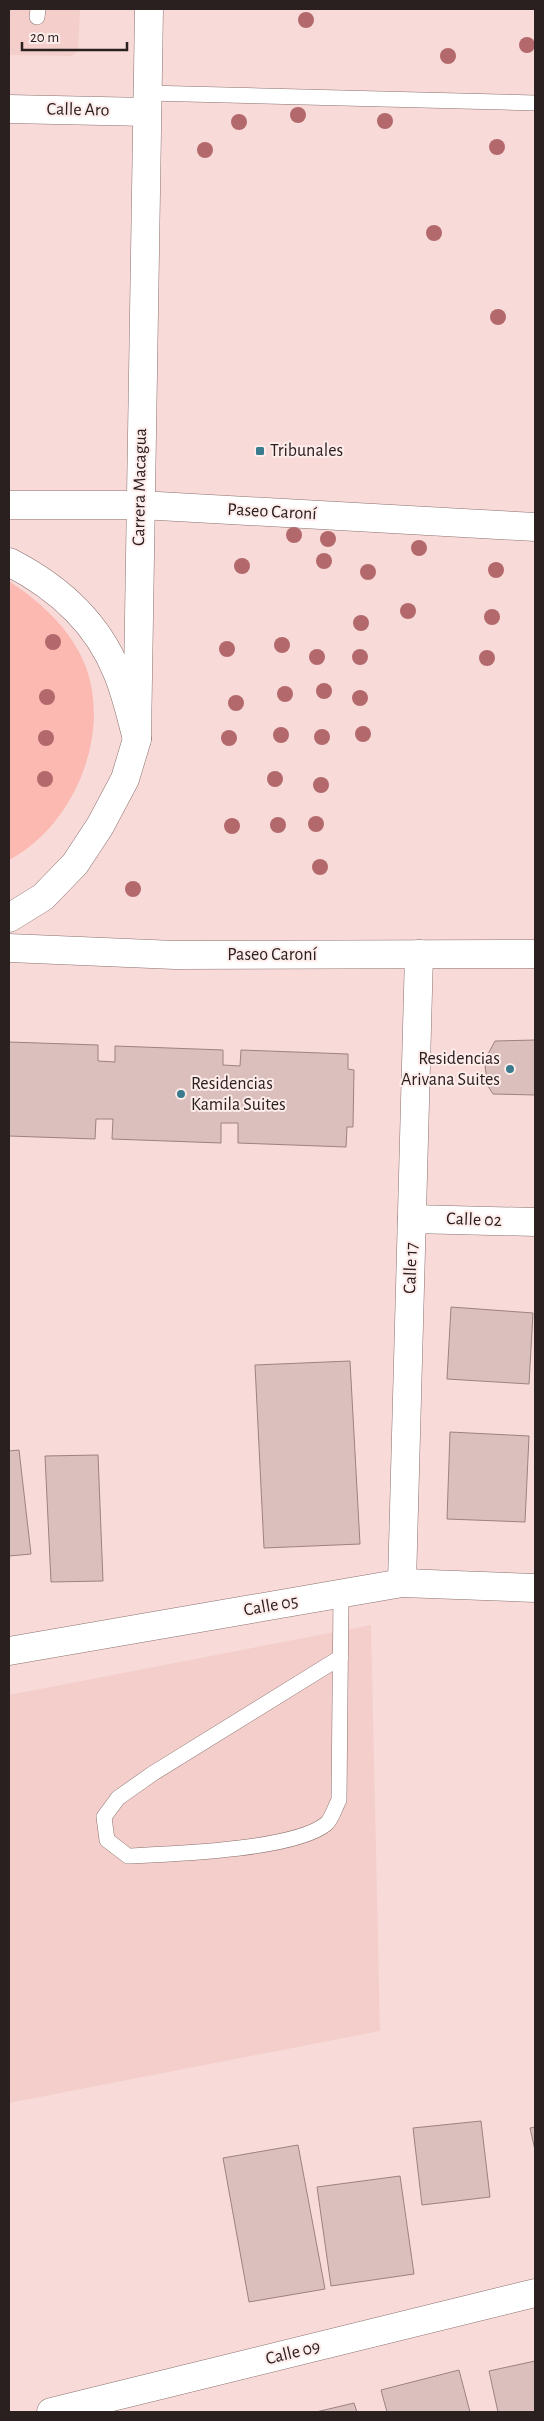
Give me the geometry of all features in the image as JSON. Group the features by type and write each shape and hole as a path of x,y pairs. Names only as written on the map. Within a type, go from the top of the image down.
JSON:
{"street":[{"name":"Carrera Macagua","path":"9,918 42,897 75,864 100,826 125,779 138,739 140,504 149,9"},
{"name":"Calle Aro","path":"9,109 147,102"},
{"name":"Paseo Caroní","path":"9,505 140,504 535,527"},
{"path":"9,562 33,574 69,601 97,635 117,672 138,739"},
{"name":"Paseo Caroní","path":"9,948 175,955 535,954"},
{"name":"Calle 17","path":"402,1583 419,954"},
{"name":"Calle 02","path":"412,1219 535,1222"},
{"name":"Calle 05","path":"9,1651 402,1583 535,1588"},
{"name":"Calle 09","path":"51,2412 535,2293"}],"lane":[{"path":"147,102 535,103"},
{"path":"341,1594 341,1657 338,1800 328,1823 310,1833 274,1842 192,1852 128,1856 106,1840 104,1817 118,1798 152,1774 341,1657"}],"shaded area":[{"path":"9,9 80,9 78,52 71,56 9,55"},
{"path":"9,581 48,611 72,639 89,678 94,708 92,738 84,768 72,796 55,822 33,844 9,860"},
{"path":"371,1625 380,2031 9,2103 9,1695"}],"building":[{"name":"Residencias Arivana Suites","path":"535,1040 535,1095 493,1094 488,1086 485,1066 487,1056 495,1041"},
{"name":"Residencias Kamila Suites","path":"9,1042 98,1045 98,1061 115,1062 115,1046 223,1050 223,1065 240,1066 241,1050 348,1054 348,1069 354,1070 353,1127 347,1127 346,1147 238,1143 238,1123 221,1123 221,1143 112,1139 113,1119 96,1119 95,1139 9,1136"},
{"path":"451,1307 533,1313 529,1384 447,1379"},
{"path":"350,1361 360,1544 264,1548 255,1365"},
{"path":"450,1432 529,1436 525,1522 447,1519"},
{"path":"19,1450 31,1554 9,1556 9,1451"},
{"path":"98,1455 103,1581 51,1582 45,1456"},
{"path":"481,2121 490,2197 422,2205 413,2128"},
{"path":"535,2127 535,2150 530,2128"},
{"path":"298,2145 325,2289 249,2302 223,2158"},
{"path":"400,2176 414,2274 331,2286 317,2187"},
{"path":"535,2361 535,2412 498,2412 489,2371"},
{"path":"459,2370 470,2412 387,2412 381,2390"},
{"path":"354,2403 357,2412 316,2412"}],"place":[{"name":"Tribunales","path":"260,451"},
{"name":"Residencias Arivana Suites","path":"510,1069"},
{"name":"Residencias Kamila Suites","path":"181,1094"}]}
